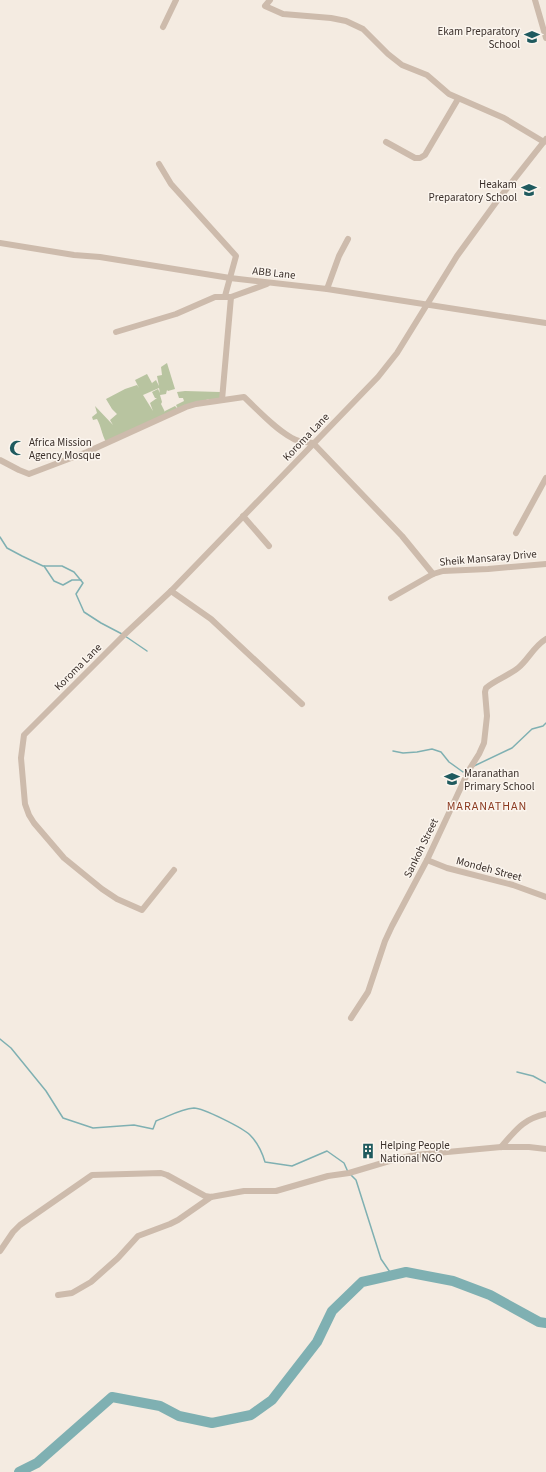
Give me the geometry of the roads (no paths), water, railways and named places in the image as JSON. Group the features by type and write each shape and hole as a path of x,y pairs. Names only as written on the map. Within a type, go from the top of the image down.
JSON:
{"street":[{"path":"163,27 176,0"},
{"path":"270,0 264,6 283,14 331,18 363,29 402,65 427,75 443,90 458,99 504,118 545,140"},
{"path":"535,0 546,38"},
{"path":"386,142 415,158 420,158 425,155 458,99"},
{"name":"Koroma Lane","path":"174,870 142,910 116,899 64,858 34,823 25,804 21,758 21,748 24,735 124,635 171,591 378,377 396,353 457,256 497,201 545,140"},
{"path":"159,164 171,184 236,256 230,278 228,296 222,400"},
{"path":"327,289 333,269 348,239"},
{"name":"ABB Lane","path":"0,243 100,257 269,284 327,289 546,323"},
{"path":"116,332 176,314 207,299 228,296 269,284"},
{"path":"0,460 29,474 87,452 186,407 196,404 244,397 266,418 291,438 313,443 402,536 433,574"},
{"path":"516,532 546,478"},
{"path":"243,516 269,546"},
{"name":"Sheik Mansaray Drive","path":"391,598 433,574 444,571 546,564"},
{"path":"171,591 211,619 302,704"},
{"name":"Sankoh Street","path":"351,1018 368,992 385,941 427,860 469,770 484,743 487,716 486,688 516,670 541,642 546,639"},
{"name":"Mondeh Street","path":"427,860 447,868 512,885 546,897"},
{"path":"501,1147 530,1118 546,1114"},
{"path":"0,1251 13,1232 20,1225 92,1175 161,1173 168,1175 205,1196 211,1197 244,1191 276,1191 328,1176 349,1173 415,1155 501,1147 529,1147 546,1149"},
{"path":"58,1295 72,1293 91,1282 118,1258 138,1236 174,1222 211,1197"}],"waterway":[{"path":"0,537 7,548 43,566 62,566 74,572 83,583 76,594 84,612 122,634"},
{"path":"44,566 54,581 63,585 72,580 81,580"},
{"path":"125,636 147,651"},
{"path":"474,766 512,748 532,729 543,726 546,723"},
{"path":"393,751 403,753 432,749 441,752 449,762 463,772 466,771"},
{"path":"0,1039 11,1048 46,1091 63,1118 93,1128 134,1125 153,1129 156,1121 175,1113 194,1108 206,1111 223,1119 250,1135 259,1147 265,1162 292,1166 327,1151 344,1163 348,1172"},
{"path":"517,1072 533,1076 546,1083"},
{"path":"351,1175 356,1180 381,1259 392,1275"},
{"path":"19,1472 37,1463 112,1397 160,1406 179,1416 212,1423 251,1415 272,1400 317,1342 332,1311 362,1282 406,1272 453,1281 490,1295 539,1322 546,1323"}],"place":[{"name":"Ekam Preparatory School","path":"532,37"},
{"name":"Heakam Preparatory School","path":"529,190"},
{"name":"Africa Mission Agency Mosque","path":"17,448"},
{"name":"Maranathan Primary School","path":"452,779"},
{"name":"Helping People National NGO","path":"368,1151"}],"district":[{"name":"MARANATHAN","path":"487,806"}]}
